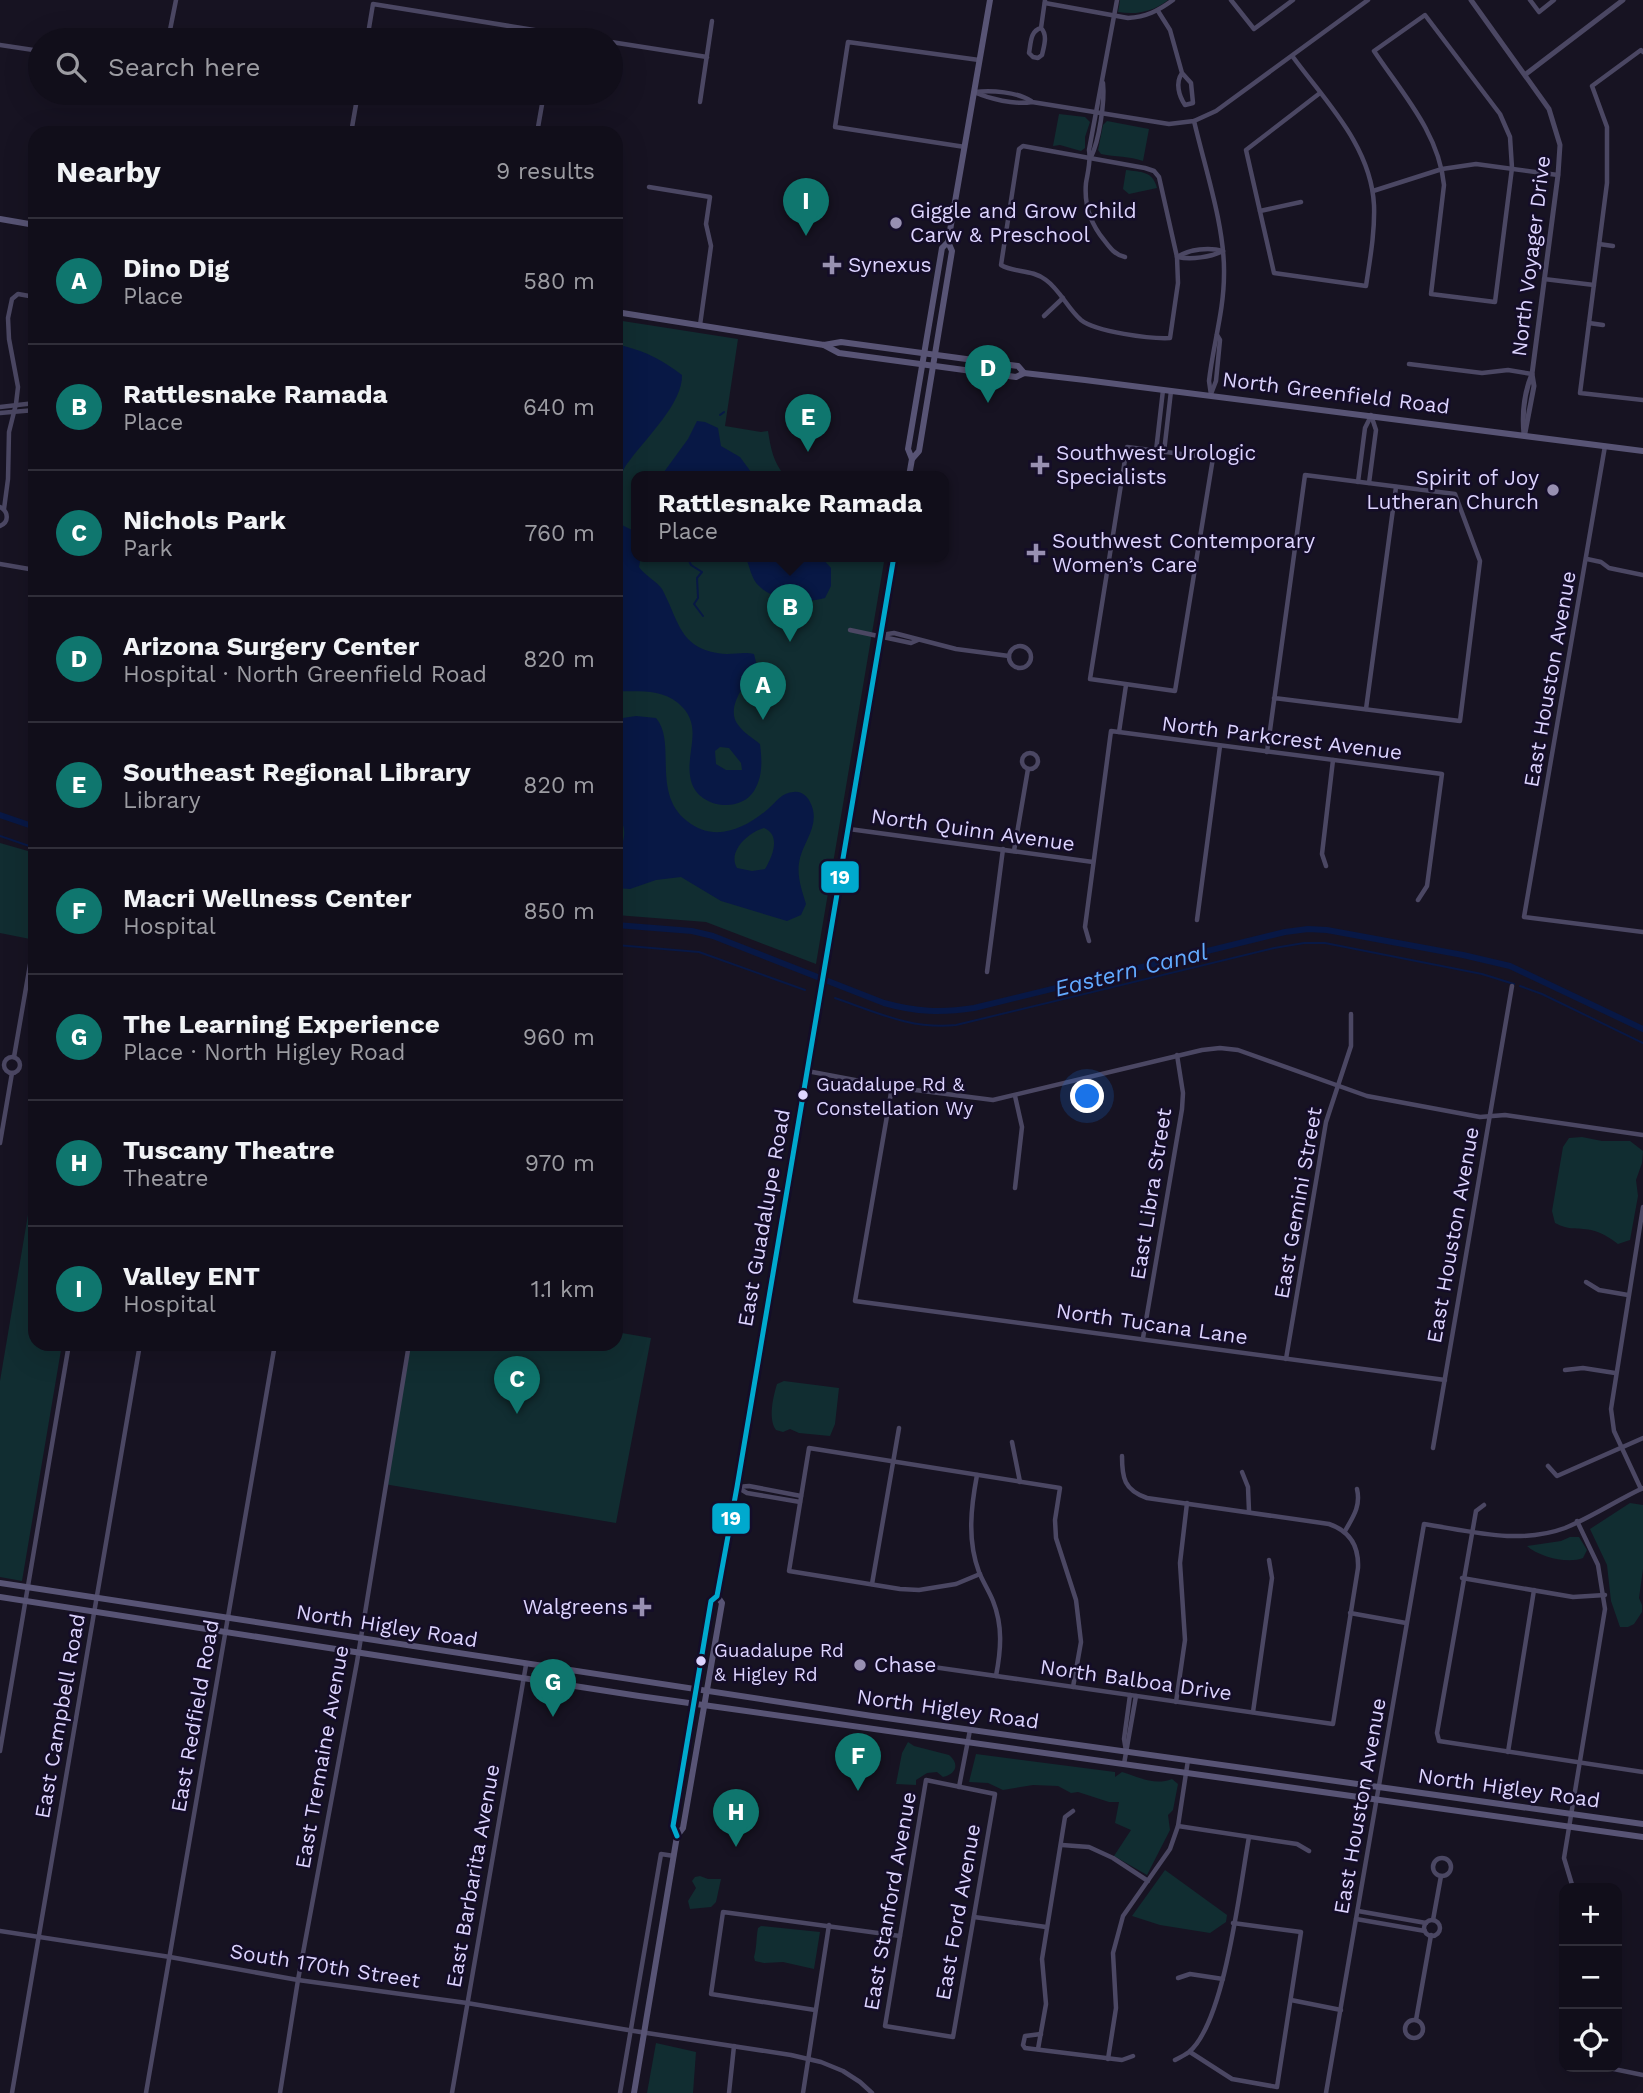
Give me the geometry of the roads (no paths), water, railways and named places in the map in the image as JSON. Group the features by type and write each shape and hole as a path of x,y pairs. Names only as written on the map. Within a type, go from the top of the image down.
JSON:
{"main road":[{"path":"910,471 912,459 919,451 943,248 948,242 990,0"},
{"path":"0,219 28,224"},
{"path":"912,459 908,449 952,251 948,242"},
{"path":"623,313 824,345"},
{"name":"North Greenfield Road","path":"824,345 847,347 850,343 1018,366 1024,373"},
{"name":"North Greenfield Road","path":"824,345 839,353 928,366 1016,377 1024,373 1211,395 1643,451"},
{"name":"East Guadalupe Road","path":"677,1836 673,1826 696,1689 711,1601 717,1596 737,1487 893,562"},
{"name":"North Higley Road","path":"0,1583 874,1717 1379,1787 1569,1820 1643,1837"},
{"name":"East Guadalupe Road","path":"634,2093 677,1836 683,1828 722,1603 717,1596"},
{"name":"North Higley Road","path":"0,1597 704,1706 1377,1800 1569,1820 1643,1824"},
{"path":"872,1730 874,1717"}],"street":[{"path":"170,28 176,0"},
{"path":"1117,0 1098,114 1095,150 1090,158 1086,191 1089,212 1096,229 1116,254 1125,257"},
{"path":"1041,28 1045,2 1115,16 1142,17 1158,11 1172,0"},
{"path":"1231,0 1254,29 1293,0"},
{"path":"974,92 985,90 1024,97 1032,102 1169,124 1194,121 1216,111 1368,0"},
{"name":"North Voyager Drive","path":"1471,0 1549,109 1560,145 1532,374 1534,386 1530,419 1524,435"},
{"path":"1530,0 1539,12 1554,0"},
{"path":"1526,74 1623,0"},
{"path":"369,28 373,4 504,28"},
{"path":"1158,11 1170,30 1182,73 1191,83 1194,99 1189,105 1185,105 1181,100 1178,84 1182,73"},
{"path":"1425,15 1500,114 1510,137 1512,167 1495,302 1431,293 1442,202 1442,169 1428,130 1374,51 1425,15"},
{"path":"700,102 712,21"},
{"path":"1041,28 1045,32 1042,55 1038,58 1032,57 1029,53 1032,35 1041,28"},
{"path":"965,147 835,127 848,42 980,60"},
{"path":"623,44 707,57"},
{"path":"0,45 28,49"},
{"path":"1642,51 1592,86 1606,127 1608,155 1580,393 1643,401"},
{"path":"1293,57 1354,138 1364,158 1373,191 1374,226 1366,286 1274,272 1246,150 1320,93"},
{"path":"352,126 355,105"},
{"path":"538,126 542,105"},
{"path":"1194,121 1223,251 1224,277 1217,334 1220,340 1216,381 1211,395"},
{"path":"1021,147 1090,158 1145,168 1156,174 1161,181 1177,257 1178,283 1170,338 1097,329 1080,319 1053,286 1041,276 1000,265 1021,147"},
{"path":"1373,191 1442,169 1476,164 1558,175"},
{"path":"649,187 710,197 706,224 711,246 700,326"},
{"path":"1260,211 1301,202"},
{"path":"1599,244 1613,246"},
{"path":"1177,257 1184,259 1216,255 1223,251"},
{"path":"1544,279 1594,285"},
{"path":"0,526 7,520 2,508 8,479 9,432 18,387 8,318 12,299 18,294 28,296"},
{"path":"1044,316 1063,298"},
{"path":"1589,323 1603,324"},
{"path":"1409,364 1482,373 1508,370 1532,374"},
{"path":"1156,451 1167,390"},
{"path":"1164,452 1167,390"},
{"path":"0,407 28,403"},
{"path":"0,413 28,410"},
{"path":"1358,482 1365,428 1371,415"},
{"path":"1369,483 1376,430 1371,415"},
{"name":"East Houston Avenue","path":"1605,446 1524,917 1643,932"},
{"path":"1127,447 1156,451 1213,458 1175,691 1090,679 1127,447"},
{"path":"1267,752 1274,698 1305,475 1455,494 1480,561 1460,721 1274,698"},
{"path":"1366,709 1396,486"},
{"path":"1587,559 1601,562 1609,568 1643,575"},
{"path":"0,564 28,569"},
{"path":"850,630 881,635 892,640 911,643 918,640 956,649 1009,656"},
{"path":"1022,645 1028,649 1031,659 1021,668 1014,666 1009,656 1012,649 1022,645"},
{"path":"1089,941 1086,927 1111,731 1119,732 1126,684"},
{"name":"North Parkcrest Avenue","path":"1119,732 1442,775 1427,886 1418,900"},
{"path":"1197,920 1220,746"},
{"path":"1326,866 1322,854 1333,761"},
{"path":"1014,851 1028,769"},
{"name":"North Quinn Avenue","path":"849,829 1093,862"},
{"path":"987,972 1003,849"},
{"path":"14,1057 28,976"},
{"name":"East Houston Avenue","path":"1433,1448 1513,986"},
{"name":"East Gemini Street","path":"1286,1359 1326,1122 1351,1046 1351,1014"},
{"path":"807,1071 892,1087 993,1100 1177,1055 1220,1048 1238,1050 1367,1096 1480,1117 1505,1115 1643,1135"},
{"name":"East Libra Street","path":"1143,1338 1182,1109 1183,1093 1177,1055"},
{"path":"0,1143 12,1073 20,1068 19,1060 14,1057 7,1059 2,1065 12,1073"},
{"name":"North Tucana Lane","path":"892,1087 855,1301 1445,1380"},
{"path":"1014,1188 1022,1127 1015,1096"},
{"path":"1471,1531 1512,1537 1551,1532 1642,1488 1620,1447 1611,1409 1643,1207"},
{"path":"1586,1282 1599,1290 1628,1295"},
{"path":"0,1751 68,1351"},
{"name":"East Campbell Road","path":"12,2093 139,1351"},
{"name":"East Redfield Road","path":"146,2093 274,1351"},
{"name":"East Tremaine Avenue","path":"280,2093 408,1351"},
{"path":"1565,1370 1583,1368 1615,1373"},
{"path":"872,1584 899,1428"},
{"path":"1548,1466 1557,1476 1643,1438"},
{"path":"1013,1441 1020,1482"},
{"path":"980,1574 956,1584 919,1590 789,1571 809,1448 1060,1488 1055,1520 1056,1538 1076,1600 1081,1642 1073,1687"},
{"path":"1122,1456 1123,1478 1136,1494 1147,1498 1329,1524 1345,1531 1352,1539 1358,1557 1350,1613 1406,1623"},
{"path":"1242,1472 1248,1487 1249,1511"},
{"path":"977,1475 971,1522 974,1555 998,1617 1000,1651 996,1676"},
{"path":"737,1487 749,1486 801,1499"},
{"path":"1345,1531 1358,1508 1357,1489"},
{"path":"1176,1702 1185,1640 1180,1563 1188,1503"},
{"path":"1484,1505 1476,1511 1462,1578 1437,1733 1439,1741 1643,1772"},
{"path":"1572,1883 1564,1858 1603,1634 1605,1595 1598,1565 1577,1521"},
{"name":"East Houston Avenue","path":"1326,2093 1424,1524 1471,1531"},
{"path":"1253,1712 1272,1578 1269,1560"},
{"path":"1462,1578 1573,1597 1605,1595"},
{"path":"1508,1752 1534,1590"},
{"name":"North Balboa Drive","path":"933,1667 1333,1724 1350,1613"},
{"name":"East Barbarita Avenue","path":"452,2093 526,1665"},
{"path":"1125,1765 1124,1739 1130,1695"},
{"path":"1126,1752 1130,1742 1136,1696"},
{"path":"960,1787 970,1730"},
{"path":"1108,2059 1116,2008 1113,1953 1123,1916 1170,1849 1178,1826 1188,1760"},
{"name":"East Stanford Avenue","path":"885,2026 926,1780 960,1787"},
{"name":"East Ford Avenue","path":"885,2026 953,2037 995,1794 960,1787"},
{"path":"1038,2049 1046,2004 1042,1959 1046,1927 1065,1817 1073,1811"},
{"path":"1178,1826 1297,1844 1309,1851"},
{"path":"1175,2060 1190,2052 1205,2030 1216,2005 1249,1837"},
{"path":"1062,1845 1089,1847 1113,1858 1148,1881"},
{"path":"620,2093 661,1854 674,1856"},
{"path":"1444,1858 1449,1861 1451,1869 1441,1876 1436,1874 1433,1866 1438,1859 1444,1858"},
{"path":"1433,1920 1441,1876"},
{"path":"1358,1911 1426,1923 1433,1920"},
{"path":"815,2010 711,1994 723,1912 900,1936"},
{"path":"974,1917 1046,1927"},
{"path":"1356,1919 1425,1931 1431,1935"},
{"path":"1431,1935 1440,1929 1433,1920"},
{"path":"1190,2052 1232,2078 1277,2087 1301,1933 1233,1923"},
{"path":"1425,1931 1426,1923"},
{"path":"803,2093 829,1925"},
{"name":"South 170th Street","path":"0,1931 807,2058 849,2075 872,2093"},
{"path":"1416,2020 1431,1935"},
{"path":"1178,1978 1190,1974 1223,1979"},
{"path":"1291,2000 1341,2010"},
{"path":"1416,2020 1421,2023 1423,2032 1417,2038 1411,2038 1406,2034 1406,2025 1416,2020"},
{"path":"1041,2034 1030,2034 1023,2040 1026,2048 1108,2059 1122,2060 1133,2056"},
{"path":"729,2093 734,2046"},
{"path":"1622,2071 1643,2075"}],"water":[{"path":"623,346 655,358 682,375 677,397 623,470"},
{"path":"697,421 718,428 721,446 740,457 750,471 665,471 688,439"},
{"path":"623,526 631,530 631,562 640,562 639,567 662,589 683,633 690,641 711,652 754,654 757,666 739,695 734,711 739,726 760,744 760,774 757,786 748,798 740,803 721,805 712,803 697,792 690,773 693,732 687,712 671,698 649,692 623,691","holes":["720,747 729,748 741,763 742,770 726,770 716,764 715,751"]},
{"path":"747,562 826,562 831,568 831,586 825,598 808,601 771,595 753,578"},
{"path":"623,718 656,718 665,740 670,796 676,810 697,828 729,831 759,816 790,792 804,794 810,802 814,818 799,863 799,879 806,904 801,915 787,921 721,901 681,877 623,888","holes":["764,828 772,836 774,846 765,869 752,871 737,868 735,855 746,838"]}],"waterway":[{"path":"720,415 724,412"},
{"path":"690,562 702,572 697,578 698,598 694,604 703,616"},
{"name":"Eastern Canal","path":"0,815 28,825"},
{"path":"0,836 28,846"},
{"name":"Eastern Canal","path":"623,926 692,931 713,936 884,1003 918,1010 940,1011 974,1008 1285,932 1327,930 1510,966 1643,1029"},
{"path":"835,998 909,1022 956,1025 1304,943 1325,943 1482,974 1514,984"},
{"path":"623,946 699,952 805,990"},
{"path":"1520,986 1643,1043"}],"place":[{"name":"Giggle and Grow Child Carw & Preschool","path":"896,223"},
{"name":"Valley ENT","path":"806,236"},
{"name":"Synexus","path":"832,265"},
{"name":"Arizona Surgery Center","path":"988,403"},
{"name":"Southeast Regional Library","path":"808,452"},
{"name":"Southwest Urologic Specialists","path":"1040,465"},
{"name":"Spirit of Joy Lutheran Church","path":"1553,490"},
{"name":"Southwest Contemporary Women’s Care","path":"1036,553"},
{"name":"Rattlesnake Ramada","path":"790,642"},
{"name":"Dino Dig","path":"763,720"},
{"name":"Guadalupe Rd & Constellation Wy","path":"803,1095"},
{"name":"Nichols Park","path":"517,1414"},
{"name":"Walgreens","path":"642,1607"},
{"name":"Guadalupe Rd & Higley Rd","path":"701,1661"},
{"name":"Chase","path":"860,1665"},
{"name":"The Learning Experience","path":"553,1717"},
{"name":"Macri Wellness Center","path":"858,1791"},
{"name":"Tuscany Theatre","path":"736,1847"}]}
